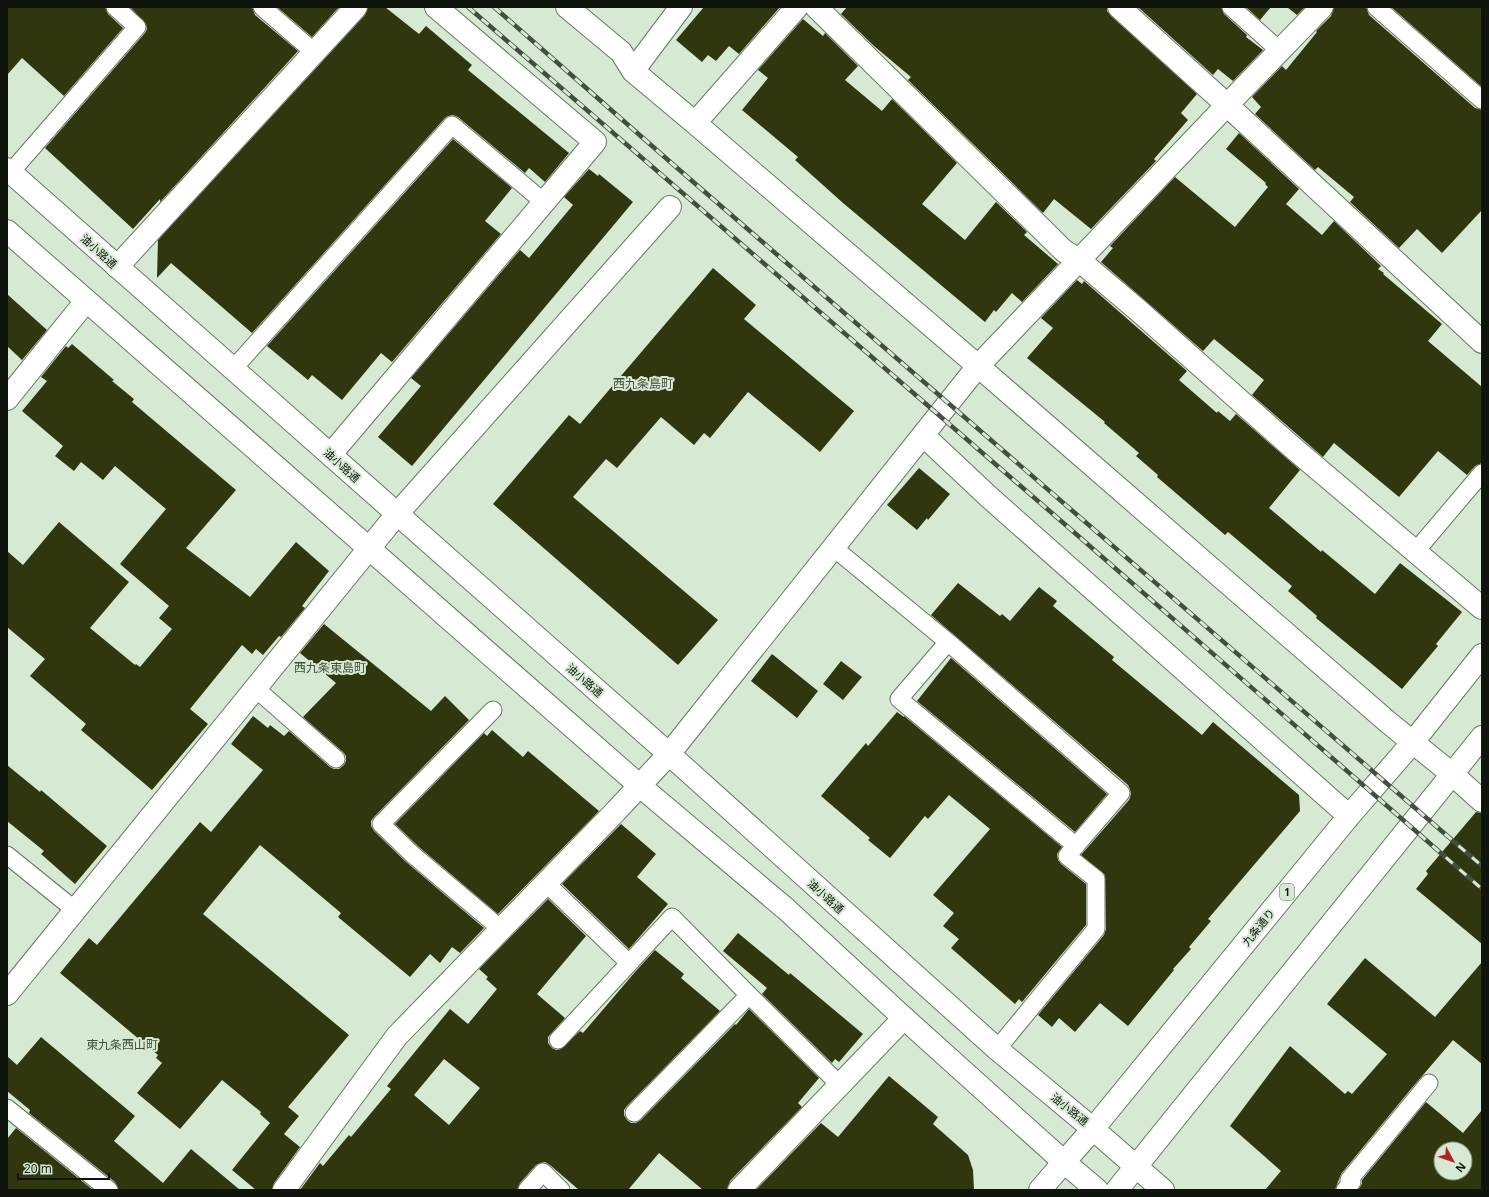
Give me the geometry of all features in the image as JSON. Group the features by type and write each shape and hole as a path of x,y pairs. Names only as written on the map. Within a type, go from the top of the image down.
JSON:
{"main road":[{"path":"117,267 356,7"},
{"path":"331,454 595,142 436,7"},
{"path":"567,7 621,52 633,71 978,366 1482,801"},
{"path":"695,123 797,7"},
{"path":"816,7 1064,251 1079,260 1139,311 1292,447 1482,608"},
{"path":"1119,7 1227,104 1482,342"},
{"path":"284,1190 397,1036 640,786 669,754 978,366 1227,104 1322,7"},
{"path":"633,71 674,10"},
{"name":"油小路通","path":"9,170 669,754 997,1049 1163,1190"},
{"path":"7,994 369,547 670,207"},
{"path":"7,231 640,786 786,909 904,1018 1097,1190"},
{"path":"7,399 86,301"},
{"path":"923,435 989,497 1349,816"},
{"name":"九条通り","path":"1040,1190 1093,1129 1349,816 1413,742 1482,655"},
{"path":"1117,1190 1482,737"},
{"path":"739,1190 904,1018"}],"lane":[{"path":"9,170 137,27 116,7"},
{"path":"262,7 314,52"},
{"path":"1231,7 1279,50"},
{"path":"1376,7 1482,100"},
{"path":"233,369 452,125 544,203"},
{"path":"1415,552 1482,473"},
{"path":"834,548 948,642 1122,793 1067,856 1096,879 1096,929 997,1049"},
{"path":"948,642 899,699 1076,846"},
{"path":"255,688 336,759"},
{"path":"493,710 381,824 412,854 501,929"},
{"path":"7,855 75,910"},
{"path":"546,883 629,963"},
{"path":"558,1040 672,917 749,996 840,1085"},
{"path":"634,1113 749,996"},
{"path":"1345,1190 1352,1182 1349,1180 1429,1083"},
{"path":"7,1108 109,1190"},
{"path":"527,1190 543,1172 561,1190"}],"building":[{"path":"7,7 105,7 108,14 123,28 64,96 22,58 7,75"},
{"path":"130,7 252,7 255,15 298,51 160,202 160,199 133,229 45,148 145,33 147,29 146,24"},
{"path":"277,7 339,7 312,37"},
{"path":"368,7 385,7 419,34 426,26 472,65 468,70 569,153 545,182 529,168 525,173 458,117 453,115 448,116 252,333 171,263 157,278 158,240 365,15"},
{"path":"704,7 780,7 739,54 729,46 716,61 708,55 702,62 676,40"},
{"path":"847,7 1107,7 1107,11 1111,16 1197,94 1181,113 1188,120 1154,159 1156,161 1091,229 1054,199 1043,213 908,80 911,77 874,46 841,14"},
{"path":"1138,7 1221,7 1224,14 1247,35 1246,37 1263,50 1233,81 1218,69 1213,75"},
{"path":"1246,7 1271,7 1260,20"},
{"path":"1287,7 1305,7 1297,15"},
{"path":"1334,7 1366,7 1369,15 1475,108 1482,110 1482,210 1442,253 1417,229 1399,248 1350,202 1354,197 1318,167 1315,170 1255,114 1261,107 1252,97 1282,66 1286,70 1317,32 1316,31 1331,16"},
{"path":"1391,7 1482,7 1482,87"},
{"path":"803,19 823,36 825,33 858,66 845,80 882,111 892,99 957,163 922,204 965,240 996,202 1027,232 1024,235 1058,264 1022,302 1012,293 996,312 994,310 985,322 843,203 795,160 798,157 742,110 768,78 758,70"},
{"path":"1239,133 1299,189 1286,204 1322,235 1334,221 1381,266 1378,269 1384,273 1383,274 1442,324 1428,341 1482,387 1482,463 1475,466 1467,475 1438,451 1399,497 1334,443 1323,457 1252,395 1264,380 1214,339 1203,351 1101,262 1113,248 1110,246 1175,177 1235,227 1268,187 1265,184 1266,183 1226,149"},
{"path":"453,139 512,188 485,221 501,234 392,362 381,353 342,400 312,375 308,380 267,346"},
{"path":"589,169 598,176 599,174 633,202 412,466 378,437 421,386 411,378 520,250 529,258 573,205 564,197"},
{"path":"713,268 756,305 744,319 854,411 820,452 748,392 710,438 704,433 694,445 661,417 617,468 606,459 573,497 718,620 678,665 493,504 569,415 580,424"},
{"path":"1077,280 1082,284 1084,281 1187,371 1179,380 1217,413 1218,411 1230,421 1236,414 1300,470 1269,508 1321,552 1322,550 1375,594 1400,563 1462,612 1436,644 1438,646 1402,689 1316,618 1317,616 1288,591 1292,586 1228,532 1225,535 1157,477 1158,475 1136,456 1139,453 1104,423 1105,422 1027,358 1053,328 1041,318"},
{"path":"7,294 47,330 22,360 7,346"},
{"path":"72,344 134,399 132,402 236,490 186,548 250,597 296,542 329,571 302,606 305,608 281,637 279,636 263,655 256,649 252,654 242,645 190,709 208,724 152,790 81,730 86,724 30,676 45,659 7,627 7,551 23,565 59,522 129,582 90,628 135,665 136,664 140,667 172,629 159,618 169,606 120,564 166,509 115,466 103,480 81,462 74,471 55,456 63,446 22,411 47,381 41,377 66,346 68,348"},
{"path":"919,468 950,494 928,520 927,518 917,530 887,505"},
{"path":"958,583 1000,616 1002,614 1010,621 1039,587 1057,601 1053,606 1114,657 1112,660 1202,735 1213,722 1299,795 1300,811 1208,919 1211,921 1189,947 1191,949 1173,969 1174,970 1128,1026 1100,1003 1075,1032 1059,1018 1052,1027 1038,1015 1104,935 1106,929 1105,875 1081,855 1129,800 1131,794 1130,789 1128,785 931,615"},
{"path":"324,624 431,711 445,696 469,720 374,817 371,821 371,826 374,831 405,861 484,928 460,953 452,947 440,963 430,954 410,977 338,917 341,913 260,845 203,914 349,1035 288,1107 299,1116 284,1134 300,1147 274,1183 272,1190 256,1190 232,1170 270,1123 260,1114 261,1112 222,1080 180,1129 137,1093 162,1063 156,1058 158,1055 60,973 89,938 97,945 200,822 211,832 263,770 231,744 253,716 268,728 270,725 284,736 289,731 330,767 339,769 344,765 346,756 343,752 303,717 336,683 300,653"},
{"path":"772,654 818,691 797,718 751,681"},
{"path":"951,658 1107,794 1075,832 917,701"},
{"path":"841,661 862,677 843,700 823,684"},
{"path":"897,712 904,716 1062,847 1057,854 1058,860 1086,884 1086,925 1022,1002 1019,999 1015,1004 951,948 959,939 943,926 954,913 933,895 990,829 949,795 928,819 925,816 890,858 868,840 870,838 821,796 866,743 868,746"},
{"path":"492,730 523,757 528,751 599,811 498,914 419,847 395,824 484,733 487,736"},
{"path":"7,765 40,792 41,790 107,846 75,884 41,854 44,851 7,821"},
{"path":"1476,812 1482,813 1482,944 1416,889 1428,874 1426,871"},
{"path":"621,824 656,854 637,877 668,904 629,949 562,884"},
{"path":"548,899 586,936 537,994 565,1018 548,1037 548,1043 556,1050 561,1049 580,1031 583,1033 655,950 684,974 681,978 720,1011 627,1106 624,1110 624,1115 631,1123 636,1123 641,1120 735,1024 736,1025 749,1009 819,1078 798,1103 802,1107 730,1181 727,1190 703,1190 659,1153 628,1190 579,1190 545,1162 536,1165 520,1183 517,1190 300,1190 320,1163 323,1166 349,1135 351,1137 391,1089 387,1086 450,1009 468,1024 497,989 486,979 488,977 479,969","holes":["444,1059 480,1088 449,1125 414,1095"]},
{"path":"738,933 789,975 790,973 863,1034 839,1062 835,1059 832,1063 762,994 767,988 723,951"},
{"path":"1365,958 1435,1017 1482,962 1482,1064 1453,1040 1341,1174 1335,1190 1265,1190 1281,1171 1230,1126 1290,1046 1345,1094 1348,1091 1352,1094 1387,1054 1327,1004"},
{"path":"41,1037 135,1116 114,1141 163,1183 191,1149 240,1190 119,1190 115,1182 29,1113 30,1110 7,1091 7,1056 17,1065"},
{"path":"889,1076 938,1117 933,1124 968,1155 973,1170 974,1190 756,1190 821,1123 838,1137"},
{"path":"1426,1102 1463,1133 1482,1110 1482,1190 1358,1190 1362,1184 1362,1180"},
{"path":"16,1128 93,1190 7,1190 7,1139"}],"railway":[{"path":"468,7 1068,527 1482,889"},
{"path":"494,7 676,167 1482,866"}],"district":[{"name":"西九条島町","path":"643,383"},
{"name":"西九条東島町","path":"330,667"},
{"name":"東九条西山町","path":"122,1044"}]}
